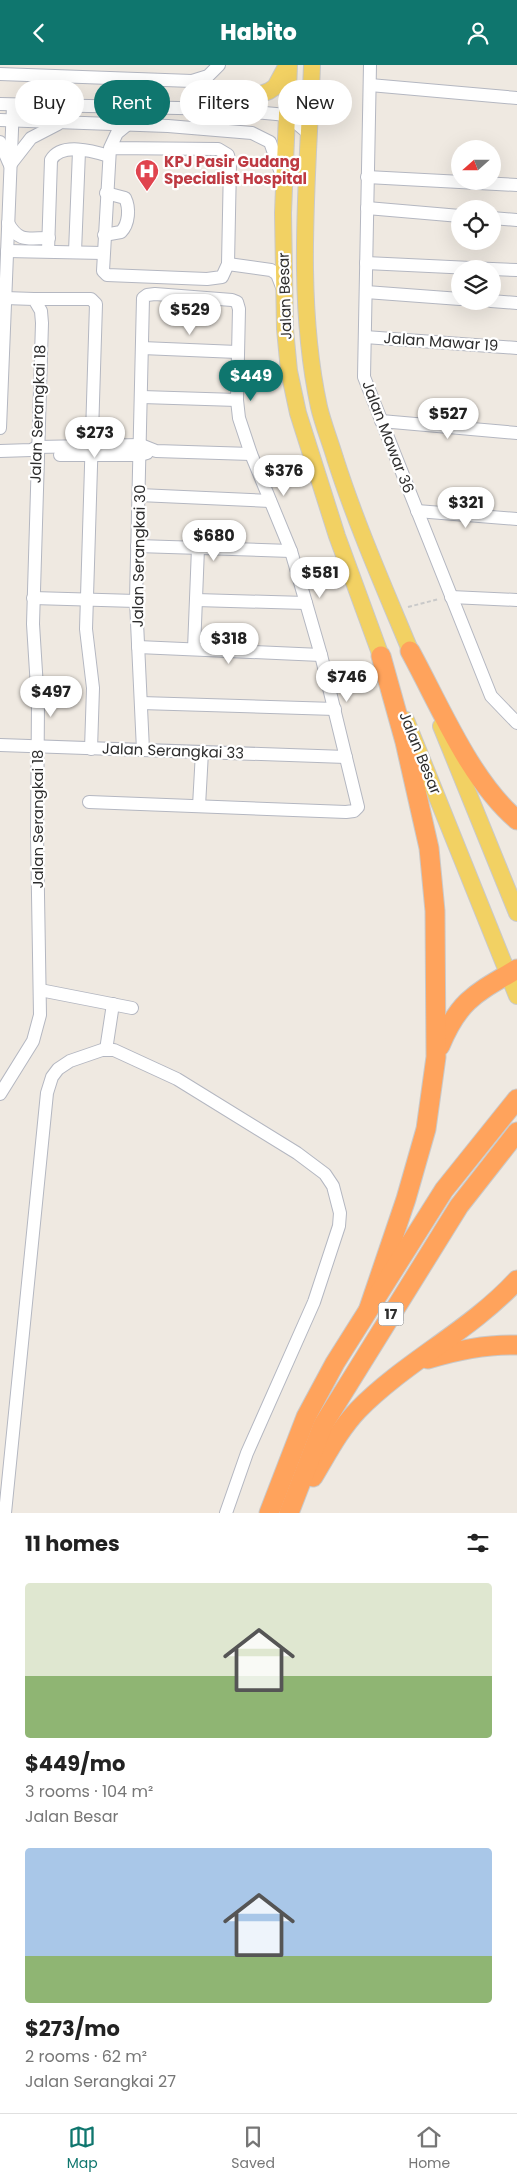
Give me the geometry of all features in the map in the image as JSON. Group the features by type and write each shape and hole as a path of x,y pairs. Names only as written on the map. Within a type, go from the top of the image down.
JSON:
{"highway":[{"path":"410,651 477,775 493,796 517,820"},
{"path":"369,1308 406,1199 426,1129 436,1057 435,911 429,849 417,787 381,657"},
{"path":"436,1057 450,1023 464,1004 473,995 513,971"},
{"name":"17","path":"268,1513 306,1417 335,1363 444,1190 517,1099"},
{"name":"17","path":"289,1511 323,1425 459,1206 517,1132"},
{"path":"289,1511 303,1493 330,1445 357,1412 383,1387 476,1318 517,1280"},
{"path":"415,1363 466,1348 497,1344 517,1345"}],"main road":[{"path":"268,91 275,87 288,65"},
{"name":"Jalan Besar","path":"288,65 288,80"},
{"name":"Jalan Besar","path":"312,65 306,309 316,392 320,409 343,483 517,913"},
{"name":"Jalan Besar","path":"287,125 284,292 289,371 298,413 337,536 381,657 513,971 517,996"}],"street":[{"path":"0,74 192,81 208,76 219,65"},
{"name":"Jalan Mawar 36","path":"370,65 364,377 491,696 515,719"},
{"path":"370,85 517,98"},
{"path":"0,428 6,265 13,251 5,227 10,165 6,105 180,108"},
{"path":"10,165 31,138 58,125"},
{"path":"48,245 50,160 57,152 110,152 218,149 224,151 230,164 228,264 222,277 215,279 107,275 103,271 106,193 110,152 117,133 127,125"},
{"path":"142,125 252,133 270,142 285,183"},
{"path":"299,125 309,134"},
{"path":"0,142 10,165"},
{"path":"75,252 78,151"},
{"path":"367,177 517,185"},
{"path":"104,235 121,232 127,223 128,203 124,198 113,193 106,193"},
{"path":"367,209 451,215"},
{"path":"501,219 517,220"},
{"path":"5,227 14,234 48,245 75,252 103,253"},
{"path":"13,251 48,245"},
{"path":"366,263 451,267"},
{"path":"228,264 271,270 277,274 284,292"},
{"path":"501,269 517,270"},
{"path":"366,292 451,298"},
{"name":"Jalan Serangkai 30","path":"142,750 136,601 141,450 143,298 155,294 232,300 237,302 237,352"},
{"path":"5,298 95,301 86,644 93,688 91,749"},
{"name":"Jalan Serangkai 18","path":"0,1094 37,1031 40,1015 36,835 38,747 33,598 35,451 42,323 41,311 34,299"},
{"path":"501,302 517,303"},
{"name":"Jalan Mawar 19","path":"365,337 517,348"},
{"path":"89,802 354,811 358,807 321,655 291,551 251,454 239,418 237,352 142,348"},
{"path":"142,397 237,400"},
{"path":"381,421 517,433"},
{"path":"0,451 141,450 251,454"},
{"path":"139,495 270,501"},
{"path":"417,511 517,519"},
{"path":"137,546 291,551"},
{"path":"194,649 198,548"},
{"path":"451,597 517,600"},
{"path":"33,598 136,601"},
{"path":"196,600 306,603"},
{"path":"138,647 321,655"},
{"path":"140,703 334,709"},
{"name":"Jalan Serangkai 33","path":"0,745 346,757"},
{"path":"199,806 202,752"},
{"path":"40,989 132,1008"},
{"path":"106,1051 113,1004"},
{"path":"6,1513 47,1093 52,1077 58,1069 86,1055 106,1051 114,1051 146,1063 177,1079 297,1153 325,1174 338,1198 339,1226 314,1302 247,1453 226,1513"}],"path":[{"path":"393,609 451,597"}],"place":[{"name":"KPJ Pasir Gudang Specialist Hospital","path":"147,192"}]}
